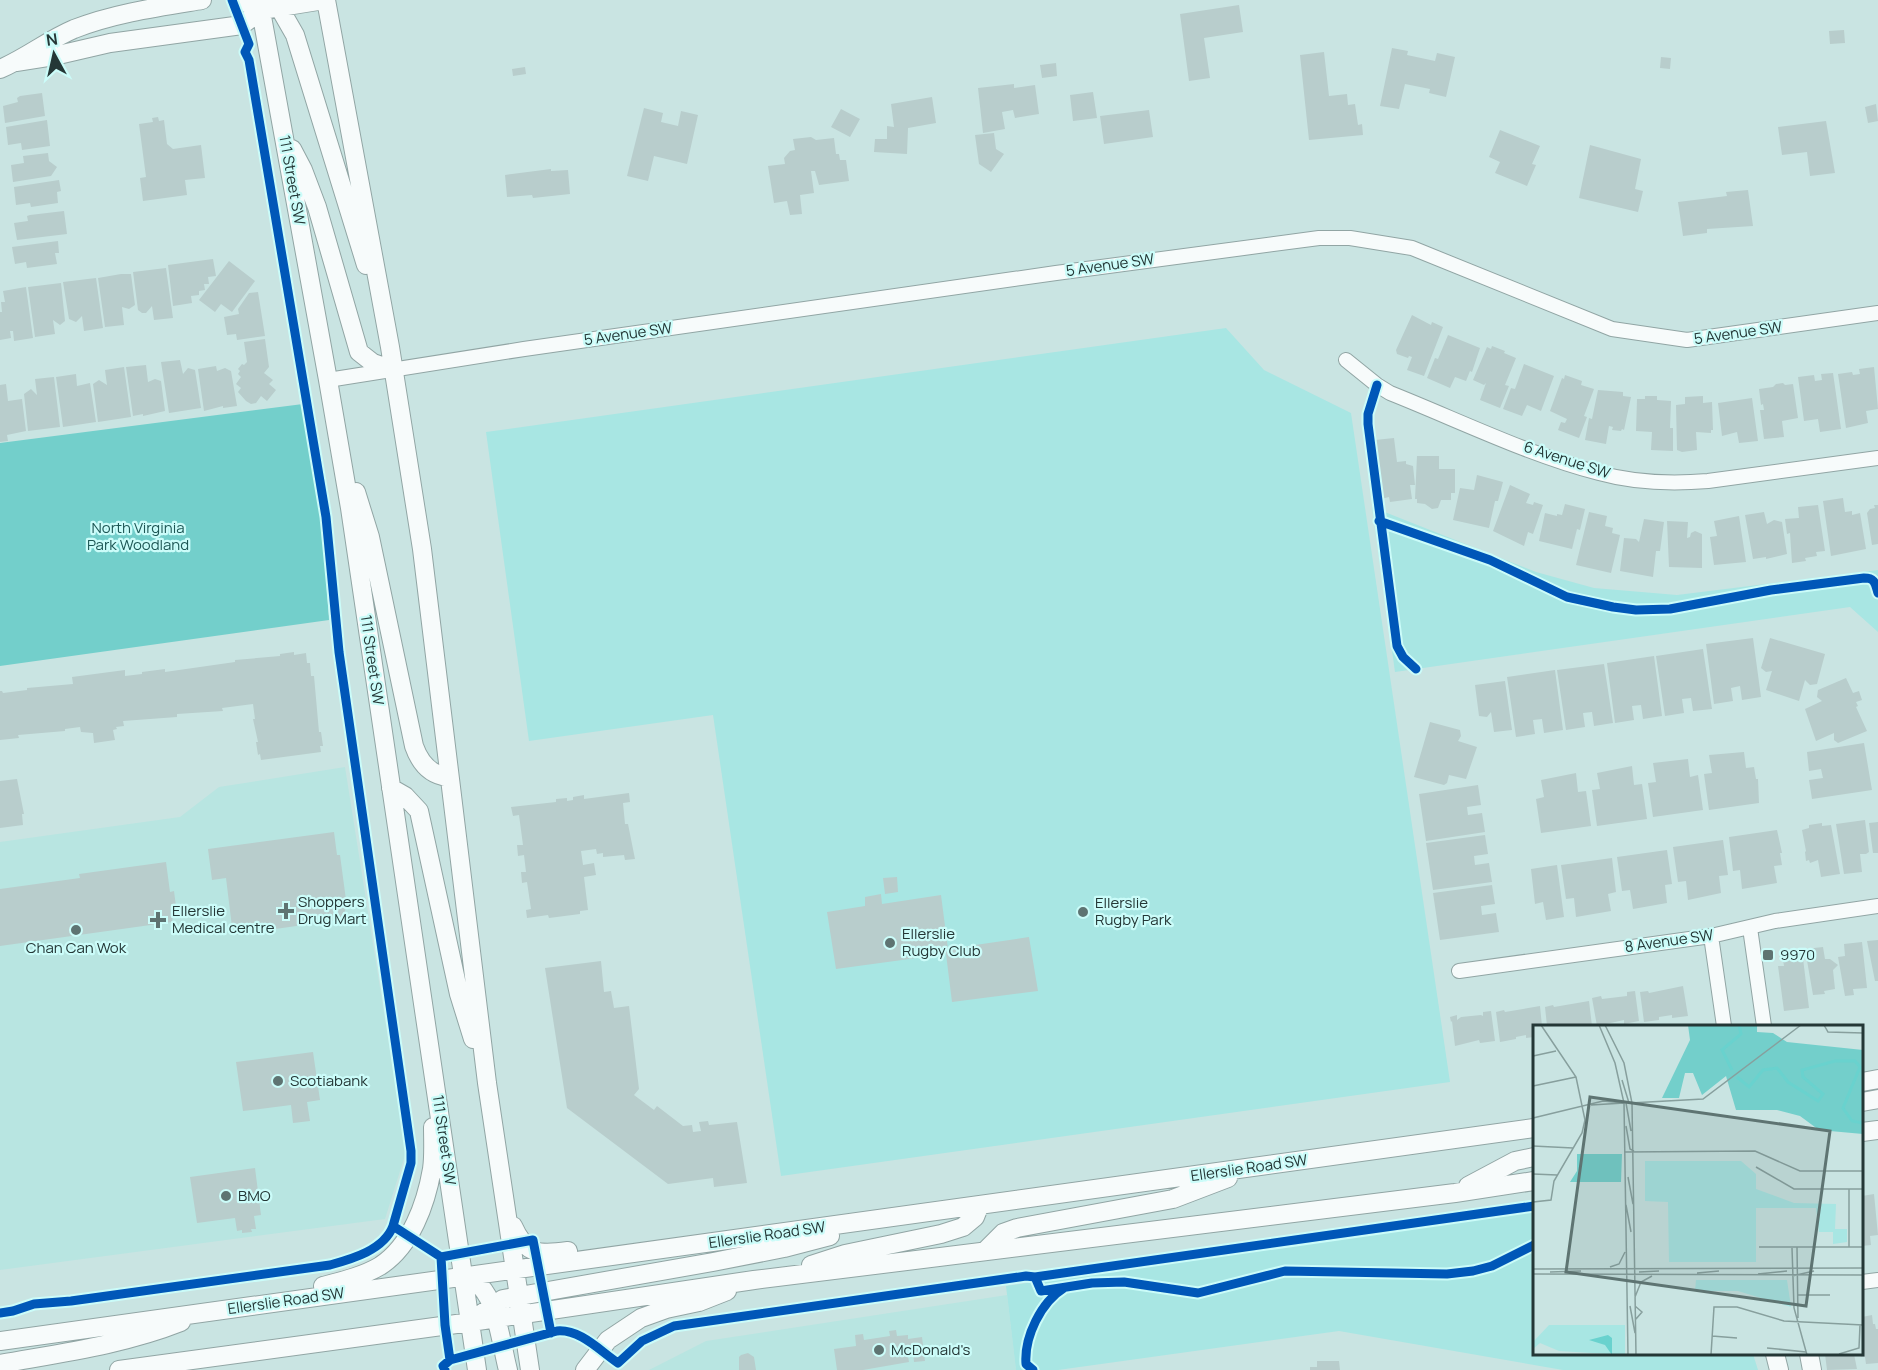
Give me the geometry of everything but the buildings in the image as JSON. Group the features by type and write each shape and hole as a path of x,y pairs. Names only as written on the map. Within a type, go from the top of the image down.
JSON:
{"main road":[{"path":"8,65 56,38 95,22 153,8 202,0"},
{"path":"240,0 267,5 316,1 382,309 422,549 487,1083 530,1370"},
{"path":"8,65 110,43 242,25 267,5"},
{"path":"267,5 295,35 360,249 382,309"},
{"name":"111 Street SW","path":"267,5 285,137 343,469 477,1370"},
{"path":"285,137 303,170 317,207 359,352 373,363 393,370"},
{"path":"343,469 358,498 370,537 414,746 429,770 436,776 448,777"},
{"path":"391,788 405,796 419,811 459,994 487,1083"},
{"path":"260,1304 354,1278 381,1265 399,1248 413,1228 424,1202 432,1168 435,1077"},
{"path":"1863,1082 1878,1079"},
{"path":"1863,1102 1878,1099"},
{"name":"Ellerslie Road SW","path":"0,1341 979,1207 1533,1128"},
{"path":"1863,1132 1878,1130"},
{"path":"1455,1193 1515,1161 1533,1157"},
{"path":"986,1250 1003,1233 1017,1228 1173,1198 1262,1166"},
{"path":"119,1370 471,1322 493,1312 503,1299 520,1305 754,1280 1455,1193 1533,1181"},
{"path":"787,1276 823,1260 963,1227 975,1217 979,1207"},
{"path":"507,1212 520,1243 527,1248 545,1253 717,1231 844,1218 898,1217"},
{"path":"520,1305 784,1248 898,1217"},
{"path":"464,1277 480,1286 486,1294 493,1312 507,1370"},
{"path":"585,1370 608,1340 641,1318 666,1309 699,1302 754,1280"},
{"path":"0,1364 98,1347 156,1332 211,1311"},
{"path":"1775,1355 1779,1370"},
{"path":"1809,1355 1812,1370"}],"street":[{"name":"5 Avenue SW","path":"328,380 1067,271 1319,238 1367,240 1412,248 1486,276 1612,329 1687,340 1878,314"},
{"name":"6 Avenue SW","path":"1346,360 1390,393 1546,456 1600,474 1681,483 1878,458"},
{"name":"8 Avenue SW","path":"1459,971 1711,936 1775,921 1878,906"},
{"path":"1750,928 1764,1025"},
{"path":"1711,936 1724,1025"},
{"path":"1863,1282 1878,1280"}],"shaded area":[{"name":"Ellerslie Rugby Park","path":"1226,328 1264,370 1351,413 1450,1082 781,1176 713,715 529,741 486,432"},
{"path":"1372,507 1536,572 1594,588 1677,595 1878,570 1878,632 1850,607 1395,672"},
{"path":"345,767 406,1152 385,1219 0,1270 0,842 180,817 219,787"},
{"path":"1533,1211 1533,1355 1753,1355 1758,1370 1563,1370 1339,1331 1058,1370 1016,1370 1006,1286"},
{"path":"1007,1295 1016,1370 649,1370 706,1341"}],"green space":[{"name":"North Virginia Park Woodland","path":"303,404 322,520 329,620 0,666 0,443"}],"cycle path":[{"path":"232,0 249,44 245,52 249,60 326,517 339,652 411,1151 411,1163 393,1226 441,1257 533,1240 551,1333"},
{"path":"1377,385 1368,414 1368,424 1397,646 1403,657 1416,669"},
{"path":"1379,521 1490,560 1567,597 1613,607 1636,610 1670,609 1771,590 1864,578 1872,580 1878,593"},
{"path":"1035,1277 1533,1206"},
{"path":"0,1313 34,1304 71,1301 330,1265 375,1247 389,1234 393,1226"},
{"path":"445,1370 443,1366 450,1360 557,1331 574,1333 618,1363 642,1341 674,1326 1026,1276 1035,1277 1041,1291 1092,1283 1124,1282 1198,1293 1285,1271 1447,1274 1473,1271 1492,1266 1533,1246"},
{"path":"441,1257 445,1325 450,1360"},
{"path":"1033,1370 1026,1364 1031,1332 1041,1311 1064,1288"}],"place":[{"name":"Shoppers Drug Mart","path":"286,911"},
{"name":"Ellerslie Rugby Park","path":"1083,912"},
{"name":"Ellerslie Medical centre","path":"158,920"},
{"name":"Chan Can Wok","path":"76,930"},
{"name":"Ellerslie Rugby Club","path":"890,943"},
{"name":"9970","path":"1768,955"},
{"name":"Scotiabank","path":"278,1081"},
{"name":"BMO","path":"226,1196"},
{"name":"McDonald's","path":"879,1350"}]}
